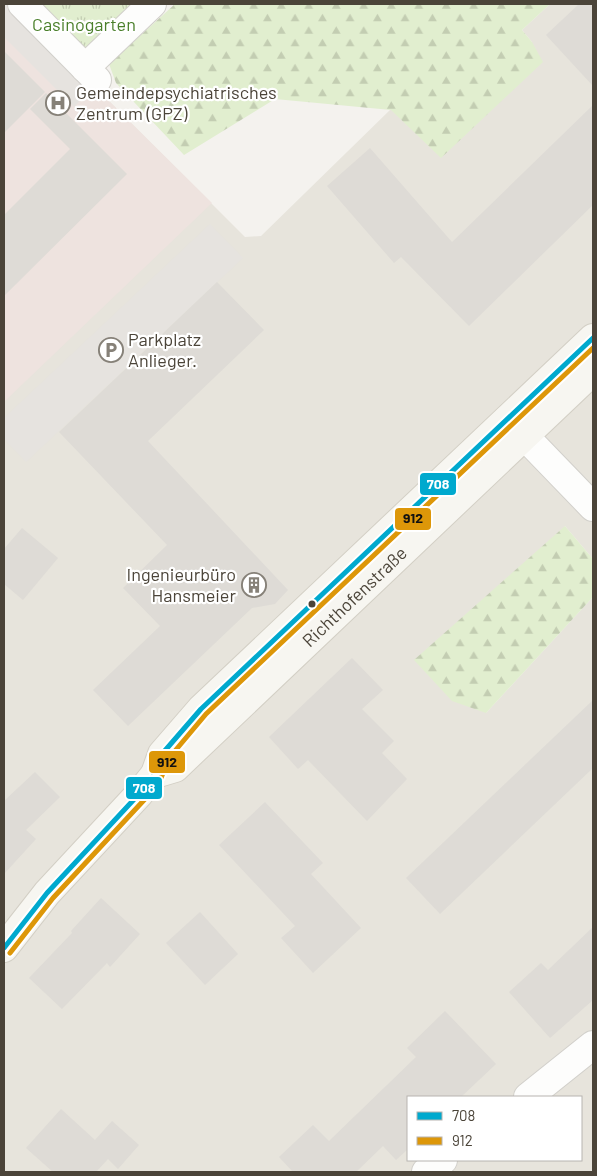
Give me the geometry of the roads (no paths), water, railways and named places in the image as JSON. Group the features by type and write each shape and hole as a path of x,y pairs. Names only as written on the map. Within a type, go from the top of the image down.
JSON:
{"street":[{"path":"22,4 91,74 152,4"},
{"name":"Richthofenstraße","path":"516,427 593,338"},
{"name":"Richthofenstraße","path":"4,948 47,892 156,774 162,754 201,708 516,427 593,371"},
{"path":"516,427 593,507"},
{"path":"529,1096 593,1045"},
{"path":"426,1172 442,1161"}],"place":[{"name":"Gemeindepsychiatrisches Zentrum (GPZ)","path":"58,103"},
{"name":"Parkplatz Anlieger.","path":"111,350"},
{"name":"Ingenieurbüro Hansmeier","path":"254,585"}],"park label":[{"name":"Casinogarten","path":"84,25"}]}
